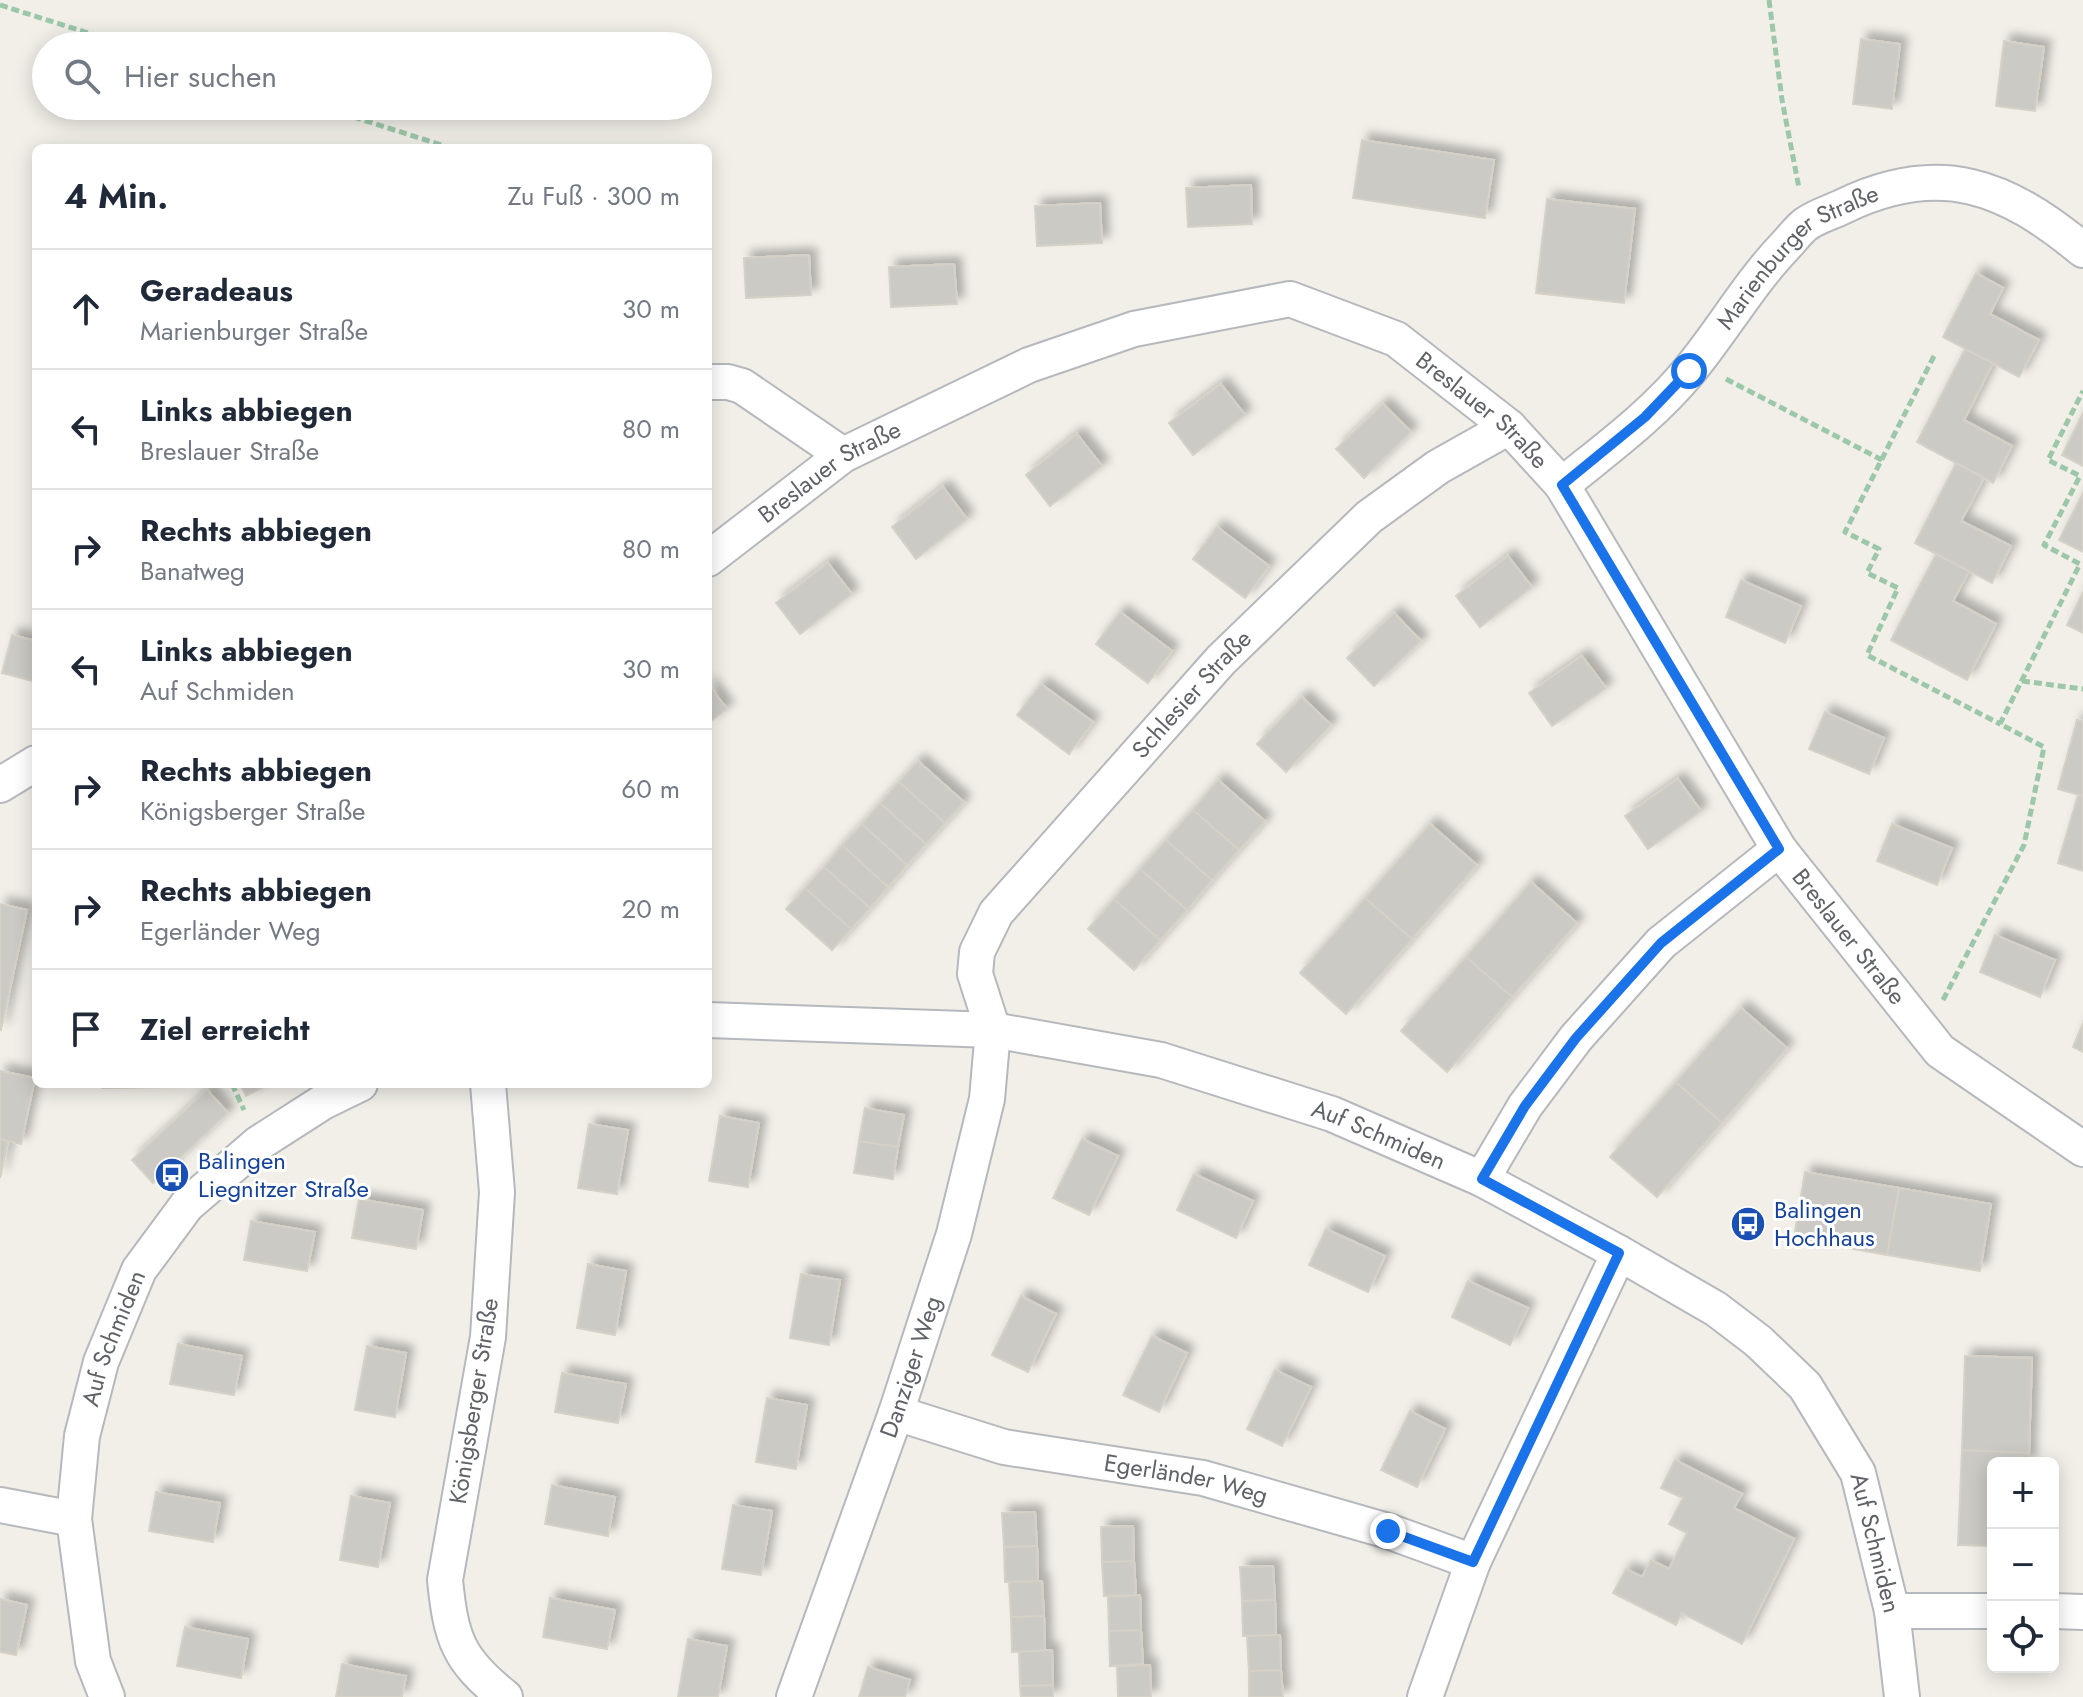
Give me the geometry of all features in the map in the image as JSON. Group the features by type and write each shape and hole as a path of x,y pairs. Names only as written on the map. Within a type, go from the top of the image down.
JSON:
{"street":[{"name":"Marienburger Straße","path":"1562,485 1645,417 1695,363 1761,271 1805,224 1866,195 1910,183 1957,183 1998,193 2051,223 2083,250"},
{"name":"Breslauer Straße","path":"712,556 843,455 1029,365 1134,329 1290,299 1396,339 1509,427 1562,485 1779,849 1940,1051 2083,1149"},
{"path":"712,382 742,386 843,455"},
{"name":"Schlesier Straße","path":"993,1030 975,974 977,952 996,913 1221,660 1369,517 1438,467 1509,427"},
{"path":"0,785 32,765"},
{"path":"1482,1179 1525,1106 1597,1014 1661,943 1779,849"},
{"name":"Auf Schmiden","path":"712,1020 993,1030 1161,1060 1332,1114 1482,1179 1619,1253 1716,1309 1758,1341 1805,1386 1858,1473 1892,1611 1902,1697"},
{"name":"Danziger Weg","path":"794,1697 896,1413 954,1234 987,1099 993,1030"},
{"name":"Auf Schmiden","path":"107,1697 93,1661 74,1519 82,1436 101,1362 139,1270 187,1205 259,1143 323,1102 352,1088"},
{"name":"Königsberger Straße","path":"488,1088 497,1192 488,1337 445,1580 449,1613 458,1646 478,1675 505,1697"},
{"path":"1425,1697 1473,1562 1619,1253"},
{"name":"Egerländer Weg","path":"896,1413 1004,1447 1203,1478 1388,1531 1473,1562"},
{"path":"0,1505 74,1519"},
{"path":"1892,1611 1987,1611"},
{"path":"2059,1611 2083,1612"}],"path":[{"path":"1769,0 1782,100 1805,224"},
{"path":"0,5 85,32"},
{"path":"363,120 438,144"},
{"path":"1926,1033 2024,845 2044,747 1867,655 1898,588 1867,573 1879,549 1845,532 1934,356"},
{"path":"1695,363 1882,460"},
{"path":"2000,724 2080,564 2044,545 2080,476 2048,460 2083,391"},
{"path":"2022,681 2083,689"}],"building":[{"path":"1861,39 1900,44 1892,109 1853,104"},
{"path":"2004,41 2044,47 2035,111 1996,106"},
{"path":"1362,140 1494,160 1485,218 1353,198"},
{"path":"1251,185 1252,224 1188,227 1186,188"},
{"path":"1547,199 1635,209 1624,303 1536,293"},
{"path":"1100,203 1102,243 1037,246 1035,206"},
{"path":"809,255 811,295 746,298 744,258"},
{"path":"954,264 957,304 891,307 889,267"},
{"path":"1976,273 2003,288 1990,314 2039,340 2019,377 1943,337"},
{"path":"1965,349 1993,363 1964,420 2012,446 1993,483 1917,442"},
{"path":"1221,384 1245,415 1193,455 1169,423"},
{"path":"1383,404 1411,432 1364,478 1336,449"},
{"path":"2083,413 2083,466 2062,455"},
{"path":"1077,434 1102,466 1050,506 1026,475"},
{"path":"1956,463 1984,478 1961,521 2011,546 1992,583 1915,543"},
{"path":"943,487 967,519 916,559 892,527"},
{"path":"2083,493 2083,552 2059,540"},
{"path":"1217,527 1269,566 1245,598 1193,559"},
{"path":"1936,554 1969,571 1953,601 1996,624 1967,680 1891,640"},
{"path":"1508,556 1532,587 1480,627 1456,596"},
{"path":"828,563 852,594 800,634 776,603"},
{"path":"1741,580 1801,606 1785,643 1726,617"},
{"path":"2083,592 2083,633 2067,625"},
{"path":"1120,612 1172,651 1148,683 1096,644"},
{"path":"1394,613 1421,641 1374,686 1347,658"},
{"path":"12,635 32,640 32,681 2,673"},
{"path":"1582,656 1606,688 1552,726 1529,693"},
{"path":"1041,684 1093,722 1069,754 1017,715"},
{"path":"712,689 727,709 712,720"},
{"path":"1302,697 1331,725 1286,772 1257,744"},
{"path":"1825,712 1884,738 1869,774 1809,749"},
{"path":"2077,720 2083,721 2083,796 2058,789"},
{"path":"918,761 964,802 945,823 899,782"},
{"path":"1678,779 1701,811 1648,849 1625,816"},
{"path":"1218,780 1265,821 1239,850 1193,810"},
{"path":"899,782 945,823 926,844 880,803"},
{"path":"2078,795 2083,796 2083,871 2058,863"},
{"path":"880,803 926,844 907,865 862,824"},
{"path":"1193,810 1239,850 1212,880 1166,840"},
{"path":"862,824 907,865 888,887 842,845"},
{"path":"1430,824 1477,865 1412,939 1365,898"},
{"path":"1892,824 1952,848 1937,885 1877,861"},
{"path":"1166,840 1212,880 1187,910 1140,869"},
{"path":"842,845 888,887 870,908 824,867"},
{"path":"824,867 870,908 851,929 805,888"},
{"path":"1140,869 1187,910 1160,940 1114,899"},
{"path":"1531,882 1577,923 1512,997 1466,957"},
{"path":"805,888 851,929 832,950 786,909"},
{"path":"1365,898 1412,939 1346,1014 1300,973"},
{"path":"1114,899 1160,940 1134,970 1088,929"},
{"path":"0,904 27,910 1,1030 0,1029"},
{"path":"1995,935 2055,960 2040,997 1980,972"},
{"path":"1466,957 1512,997 1447,1072 1401,1031"},
{"path":"1741,1008 1787,1048 1722,1123 1676,1082"},
{"path":"2083,1023 2083,1052 2073,1047"},
{"path":"0,1071 32,1077 33,1088 21,1144 0,1139"},
{"path":"1676,1082 1722,1123 1657,1197 1610,1157"},
{"path":"242,1088 261,1088 246,1096"},
{"path":"207,1090 228,1113 153,1183 132,1160"},
{"path":"865,1108 904,1115 898,1147 859,1141"},
{"path":"720,1116 759,1123 748,1187 709,1181"},
{"path":"589,1124 628,1130 617,1194 578,1188"},
{"path":"0,1139 8,1141 0,1178"},
{"path":"1082,1139 1118,1156 1089,1215 1053,1198"},
{"path":"859,1141 898,1147 893,1179 854,1173"},
{"path":"1805,1172 1899,1188 1887,1255 1794,1238"},
{"path":"1194,1174 1253,1201 1236,1238 1177,1210"},
{"path":"1899,1188 1991,1204 1980,1271 1887,1255"},
{"path":"359,1199 423,1210 416,1249 352,1238"},
{"path":"251,1221 315,1232 307,1271 244,1260"},
{"path":"1326,1229 1385,1256 1368,1292 1309,1265"},
{"path":"588,1264 626,1271 615,1335 577,1328"},
{"path":"801,1274 840,1280 829,1345 790,1338"},
{"path":"1468,1281 1528,1308 1510,1345 1452,1317"},
{"path":"1021,1296 1056,1314 1028,1372 992,1355"},
{"path":"1152,1336 1187,1353 1159,1412 1123,1395"},
{"path":"178,1344 242,1356 234,1395 170,1384"},
{"path":"367,1346 406,1353 395,1417 355,1410"},
{"path":"1965,1356 2032,1358 2029,1453 1962,1450"},
{"path":"1275,1370 1311,1387 1282,1446 1247,1429"},
{"path":"562,1373 626,1384 618,1423 555,1412"},
{"path":"767,1398 807,1405 796,1469 756,1462"},
{"path":"1410,1411 1445,1429 1417,1487 1381,1470"},
{"path":"1962,1450 2029,1453 2029,1457 1987,1457 1987,1546 1958,1545"},
{"path":"1675,1460 1742,1494 1734,1508 1794,1539 1742,1644 1682,1613 1676,1625 1613,1593 1626,1569 1642,1577 1651,1560 1669,1569 1687,1533 1669,1524 1683,1498 1661,1488"},
{"path":"552,1485 615,1497 608,1536 545,1524"},
{"path":"156,1492 220,1503 213,1542 149,1531"},
{"path":"351,1496 390,1503 378,1567 340,1560"},
{"path":"733,1505 772,1511 761,1575 722,1569"},
{"path":"1035,1512 1037,1546 1004,1547 1002,1513"},
{"path":"1133,1526 1134,1561 1102,1562 1101,1527"},
{"path":"1037,1546 1038,1581 1005,1582 1004,1547"},
{"path":"1134,1561 1136,1595 1104,1596 1102,1562"},
{"path":"1273,1566 1275,1600 1242,1601 1240,1567"},
{"path":"1042,1581 1044,1616 1011,1617 1009,1582"},
{"path":"1140,1595 1141,1630 1109,1631 1108,1597"},
{"path":"550,1598 615,1610 607,1649 543,1637"},
{"path":"0,1599 27,1605 16,1655 0,1652"},
{"path":"1275,1600 1276,1635 1243,1636 1242,1601"},
{"path":"1044,1616 1045,1650 1012,1652 1011,1617"},
{"path":"185,1627 248,1639 241,1678 177,1666"},
{"path":"1141,1630 1143,1664 1110,1666 1109,1631"},
{"path":"1280,1635 1281,1670 1249,1671 1247,1636"},
{"path":"688,1639 727,1646 718,1697 678,1697"},
{"path":"1052,1650 1053,1685 1020,1686 1019,1652"},
{"path":"342,1664 406,1676 402,1697 336,1697"},
{"path":"1150,1665 1151,1697 1118,1697 1117,1666"},
{"path":"868,1667 910,1680 905,1697 859,1697"},
{"path":"1281,1670 1283,1697 1249,1697 1249,1671"},
{"path":"1053,1685 1053,1697 1021,1697 1020,1686"}],"place":[{"name":"Balingen Liegnitzer Straße","path":"172,1175"},
{"name":"Balingen Hochhaus","path":"1748,1224"}],"route":[{"path":"1388,1531 1473,1562 1619,1253 1482,1179 1525,1106 1576,1038 1661,943 1779,849 1562,485 1645,417 1689,371"}]}
